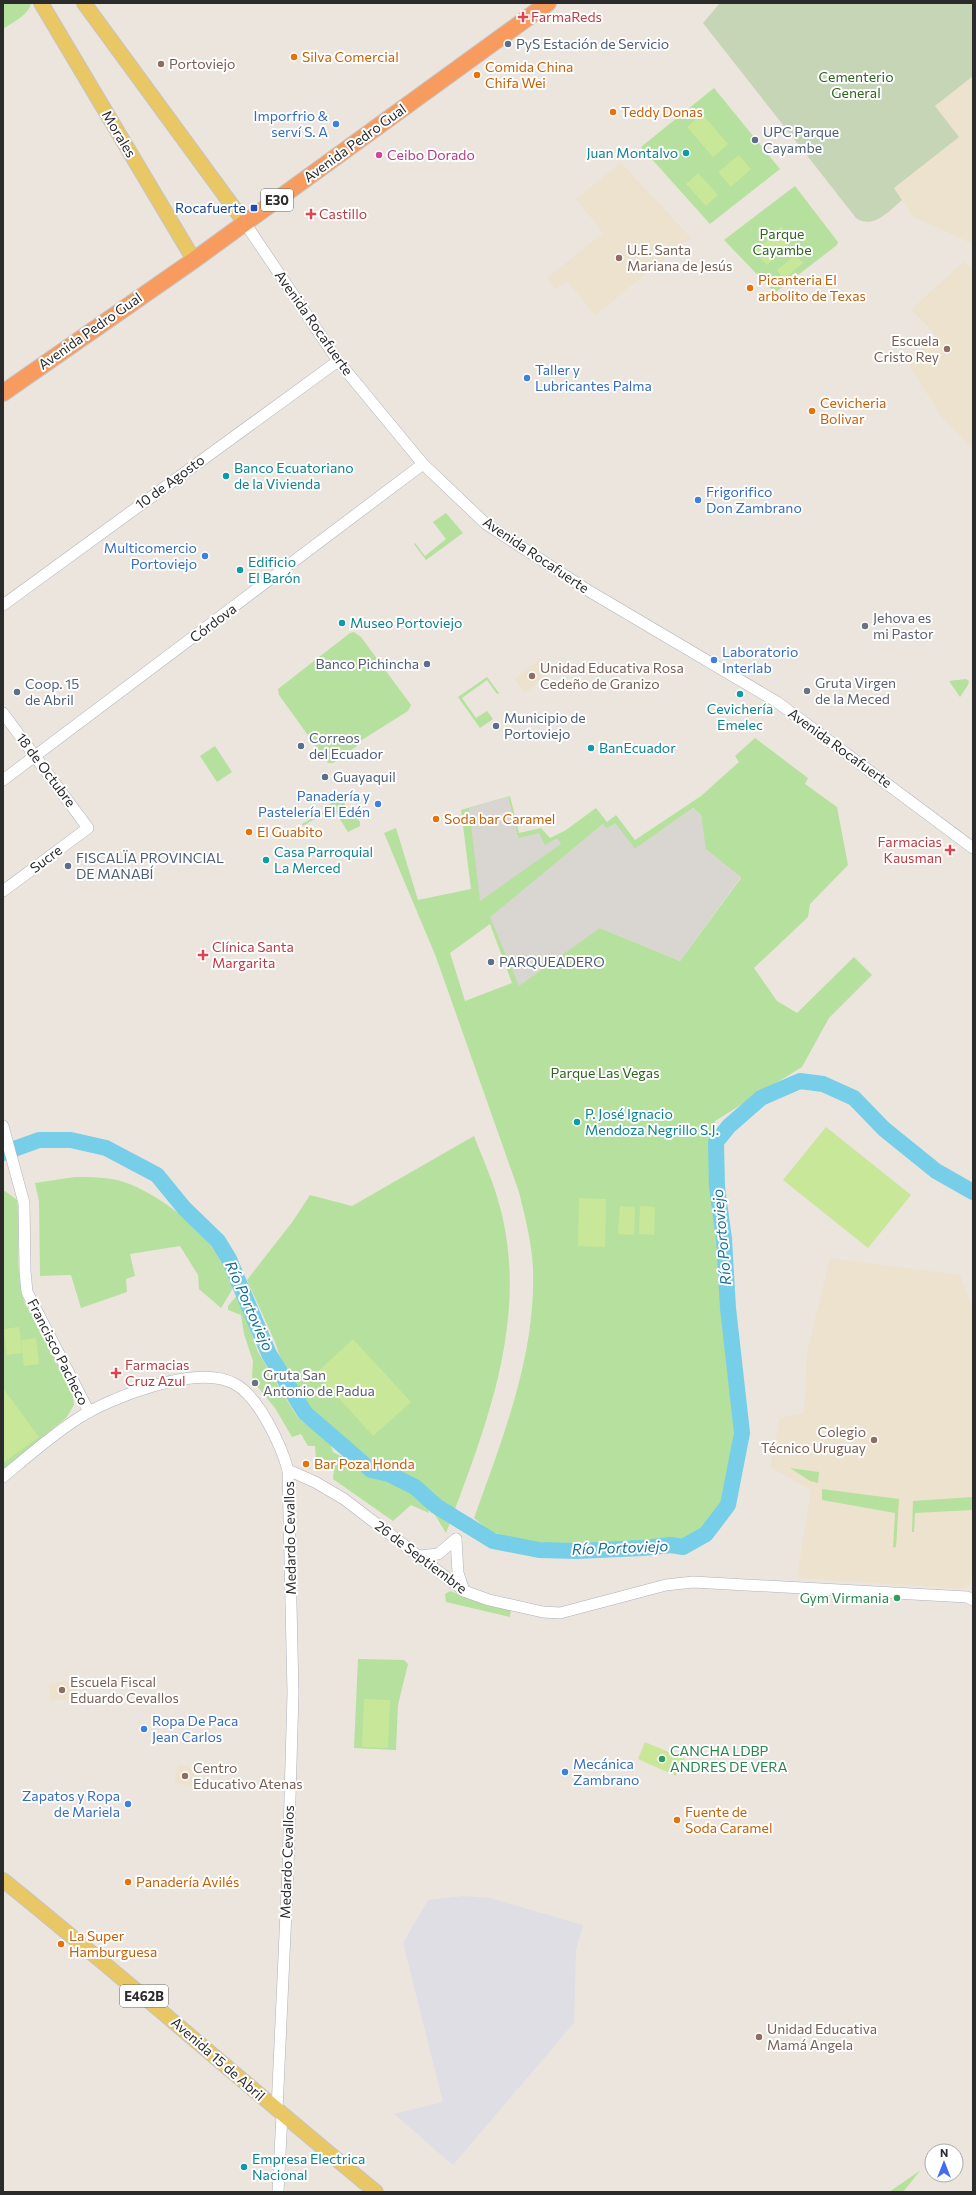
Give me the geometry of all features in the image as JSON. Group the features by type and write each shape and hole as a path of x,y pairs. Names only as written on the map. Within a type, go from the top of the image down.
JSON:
{"highway":[{"name":"Avenida Pedro Gual","path":"3,393 194,260 548,3"}],"main road":[{"name":"Avenida Rocafuerte","path":"84,3 245,223"},
{"name":"Morales","path":"43,6 194,260"},
{"name":"Avenida 15 de Abril","path":"3,1880 93,1953 279,2112 376,2192"}],"street":[{"name":"Avenida Rocafuerte","path":"245,223 338,361 422,464 486,524 589,591 778,702 973,848"},
{"name":"10 de Agosto","path":"3,605 338,361"},
{"name":"Córdova","path":"3,780 422,464"},
{"name":"18 de Octubre","path":"3,712 88,828"},
{"name":"Sucre","path":"3,891 88,828"},
{"name":"Francisco Pacheco","path":"4,1129 23,1196 24,1271 27,1292 89,1412"},
{"path":"3,1477 63,1429 89,1412 108,1402 166,1383 200,1377 221,1378 239,1386 251,1398 277,1437 288,1470"},
{"name":"26 de Septiembre","path":"288,1470 315,1482 344,1499 464,1591 489,1600 560,1613 666,1585 693,1582 971,1597"},
{"name":"Medardo Cevallos","path":"278,2192 279,2112 293,1693 288,1470"},
{"path":"420,1556 438,1554 456,1539 458,1573 464,1591"}],"shaded area":[{"path":"973,76 973,244 912,216 894,188 959,137 935,106"},
{"name":"U.E. Santa Mariana de Jesús","path":"621,163 691,238 595,315 567,281 556,289 547,278 603,233 576,199"},
{"name":"Escuela Cristo Rey","path":"963,262 973,268 973,450 941,416 908,363 936,335 911,310"},
{"name":"Unidad Educativa Rosa Cedeño de Granizo","path":"540,659 550,672 525,693 514,679"},
{"path":"508,797 518,838 539,833 545,845 557,838 561,844 480,901 469,808"},
{"path":"693,808 701,815 706,849 741,877 680,961 600,928 519,986 490,917 603,824 607,829 615,823 635,849"},
{"name":"Colegio Técnico Uruguay","path":"830,1258 960,1275 973,1309 973,1569 970,1585 963,1589 797,1578 811,1490 770,1467 780,1418 804,1413 807,1352"},
{"name":"Escuela Fiscal Eduardo Cevallos","path":"75,1680 76,1697 50,1701 49,1684"},
{"name":"Centro Educativo Atenas","path":"178,1765 197,1768 193,1787 174,1783"},
{"path":"463,1896 490,1898 583,1925 576,1950 574,2023 453,2165 394,2114 443,2102 403,1943 428,1900"}],"green space":[{"path":"3,3 31,3 30,7 24,14 3,29"},
{"name":"Cementerio General","path":"720,3 973,3 973,76 935,106 959,137 894,188 902,200 886,214 869,222 856,218 703,23"},
{"path":"714,88 780,169 710,224 641,147"},
{"path":"702,114 728,144 713,157 687,127"},
{"path":"739,155 751,169 731,187 718,172"},
{"path":"698,173 718,195 706,206 686,184"},
{"name":"Parque Cayambe","path":"795,186 838,242 837,245 774,292 724,240"},
{"path":"781,227 794,240 767,265 755,252"},
{"path":"796,254 803,263 784,279 777,270"},
{"path":"446,513 463,533 426,560 414,544 415,543 425,556 446,539 433,522"},
{"path":"354,632 361,637 411,705 408,711 357,743 357,746 333,763 328,763 279,695 278,689 350,633"},
{"path":"487,677 499,693 497,694 487,680 462,698 476,718 487,711 493,719 480,728 458,697"},
{"path":"966,679 969,681 968,685 960,697 949,681"},
{"name":"Parque Las Vegas","path":"755,738 808,778 805,784 837,807 848,865 810,904 808,917 754,968 777,1001 797,1013 854,957 872,975 829,1018 802,1067 715,1121 711,1139 710,1165 720,1260 721,1308 735,1423 726,1496 711,1523 699,1533 681,1540 567,1545 523,1541 491,1532 474,1518 516,1396 529,1333 533,1301 533,1269 528,1230 519,1192 436,957 384,833 396,828 418,900 471,889 461,810 510,796 519,833 541,828 550,838 566,830 596,808 607,822 616,815 635,840 701,796 739,762 735,756","holes":["508,797 518,838 545,845 480,900","693,808 701,815 705,849 741,878 680,961 600,928 490,918 603,824 606,829 615,824 635,849","490,924 512,983 465,1001 450,953"]},
{"path":"215,746 232,772 217,782 200,756"},
{"path":"339,797 360,822 360,826 348,832 333,808 303,826 302,824 332,807 330,804"},
{"path":"826,1127 911,1195 868,1248 783,1180"},
{"path":"474,1136 498,1198 508,1249 510,1291 506,1332 499,1373 475,1454 446,1533 414,1481 377,1463 351,1446 308,1409 287,1377 275,1342 247,1280 293,1221 310,1195 352,1206"},
{"path":"75,1177 106,1178 124,1182 164,1203 189,1222 219,1256 235,1285 221,1308 199,1289 198,1275 180,1246 130,1254 135,1276 126,1279 127,1292 81,1308 71,1275 40,1276 39,1201 35,1183"},
{"path":"3,1191 17,1200 18,1264 24,1301 73,1394 74,1405 66,1418 3,1469"},
{"path":"579,1198 606,1199 605,1247 578,1246"},
{"path":"620,1206 635,1207 634,1235 618,1234"},
{"path":"640,1206 655,1207 654,1235 639,1234"},
{"path":"238,1294 258,1352 298,1418 321,1436 331,1446 333,1452 352,1462 359,1471 373,1478 392,1479 413,1492 426,1502 429,1513 411,1505 393,1521 333,1479 334,1469 316,1459 315,1446 308,1446 301,1434 292,1437 275,1408 256,1385 252,1377 253,1361 244,1334 241,1315 228,1310 228,1306"},
{"path":"19,1327 22,1353 7,1355 4,1329"},
{"path":"36,1338 39,1364 24,1366 21,1340"},
{"path":"353,1339 411,1402 373,1436 316,1373"},
{"path":"3,1388 39,1437 3,1463"},
{"path":"790,1468 819,1472 818,1483 810,1481"},
{"path":"822,1489 899,1499 896,1547 893,1548 895,1513 822,1500"},
{"path":"973,1497 973,1510 915,1513 914,1532 912,1532 913,1501"},
{"path":"450,1591 491,1606 511,1610 510,1617 446,1602 445,1594"},
{"path":"358,1659 404,1660 408,1664 398,1705 396,1750 354,1748"},
{"path":"364,1699 390,1700 388,1748 362,1747"},
{"name":"CANCHA LDBP ANDRES DE VERA","path":"645,1742 685,1759 676,1776 638,1759"},
{"path":"920,2171 903,2192 889,2192 918,2172"}],"waterway":[{"name":"Río Portoviejo","path":"3,1153 39,1140 71,1140 106,1148 157,1175 184,1208 218,1241 229,1259 269,1354 305,1413 371,1470 389,1474 415,1487 436,1506 493,1541 539,1550 576,1551 643,1548 671,1545 683,1547 706,1534 728,1505 742,1433 728,1308 724,1239 717,1187 716,1142 729,1126 761,1098 800,1081 823,1084 854,1098 884,1129 936,1171 973,1192"}],"place":[{"name":"FarmaReds","path":"523,17"},
{"name":"PyS Estación de Servicio","path":"508,44"},
{"name":"Silva Comercial","path":"294,57"},
{"name":"Portoviejo","path":"161,64"},
{"name":"Comida China Chifa Wei","path":"477,75"},
{"name":"Teddy Donas","path":"613,112"},
{"name":"Imporfrio & serví S. A","path":"336,124"},
{"name":"UPC Parque Cayambe","path":"755,140"},
{"name":"Juan Montalvo","path":"686,153"},
{"name":"Ceibo Dorado","path":"379,155"},
{"name":"Rocafuerte","path":"254,208"},
{"name":"Castillo","path":"311,214"},
{"name":"U.E. Santa Mariana de Jesús","path":"619,258"},
{"name":"Picanteria El arbolito de Texas","path":"750,288"},
{"name":"Escuela Cristo Rey","path":"947,349"},
{"name":"Taller y Lubricantes Palma","path":"527,378"},
{"name":"Cevicheria Bolivar","path":"812,411"},
{"name":"Banco Ecuatoriano de la Vivienda","path":"226,476"},
{"name":"Frigorifico Don Zambrano","path":"698,500"},
{"name":"Multicomercio Portoviejo","path":"205,556"},
{"name":"Edificio El Barón","path":"240,570"},
{"name":"Museo Portoviejo","path":"342,623"},
{"name":"Jehova es mi Pastor","path":"865,626"},
{"name":"Laboratorio Interlab","path":"714,660"},
{"name":"Banco Pichincha","path":"427,664"},
{"name":"Unidad Educativa Rosa Cedeño de Granizo","path":"532,676"},
{"name":"Gruta Virgen de la Meced","path":"807,691"},
{"name":"Coop. 15 de Abril","path":"17,692"},
{"name":"Cevichería Emelec","path":"740,694"},
{"name":"Municipio de Portoviejo","path":"496,726"},
{"name":"Correos del Ecuador","path":"301,746"},
{"name":"BanEcuador","path":"591,748"},
{"name":"Guayaquil","path":"325,777"},
{"name":"Panadería y Pastelería El Edén","path":"378,804"},
{"name":"Soda bar Caramel","path":"436,819"},
{"name":"El Guabito","path":"249,832"},
{"name":"Farmacias Kausman","path":"950,850"},
{"name":"Casa Parroquial La Merced","path":"266,860"},
{"name":"FISCALÏA PROVINCIAL DE MANABÍ","path":"68,866"},
{"name":"Clínica Santa Margarita","path":"203,955"},
{"name":"PARQUEADERO","path":"491,962"},
{"name":"P. José Ignacio Mendoza Negrillo S.J.","path":"577,1122"},
{"name":"Farmacias Cruz Azul","path":"116,1373"},
{"name":"Gruta San Antonio de Padua","path":"255,1383"},
{"name":"Colegio Técnico Uruguay","path":"874,1440"},
{"name":"Bar Poza Honda","path":"306,1464"},
{"name":"Gym Virmania","path":"897,1598"},
{"name":"Escuela Fiscal Eduardo Cevallos","path":"62,1690"},
{"name":"Ropa De Paca Jean Carlos","path":"144,1729"},
{"name":"CANCHA LDBP ANDRES DE VERA","path":"662,1759"},
{"name":"Mecánica Zambrano","path":"565,1772"},
{"name":"Centro Educativo Atenas","path":"185,1776"},
{"name":"Zapatos y Ropa de Mariela","path":"128,1804"},
{"name":"Fuente de Soda Caramel","path":"677,1820"},
{"name":"Panadería Avilés","path":"128,1882"},
{"name":"La Super Hamburguesa","path":"61,1944"},
{"name":"Unidad Educativa Mamá Angela","path":"759,2037"},
{"name":"Empresa Electrica Nacional","path":"244,2167"}]}
